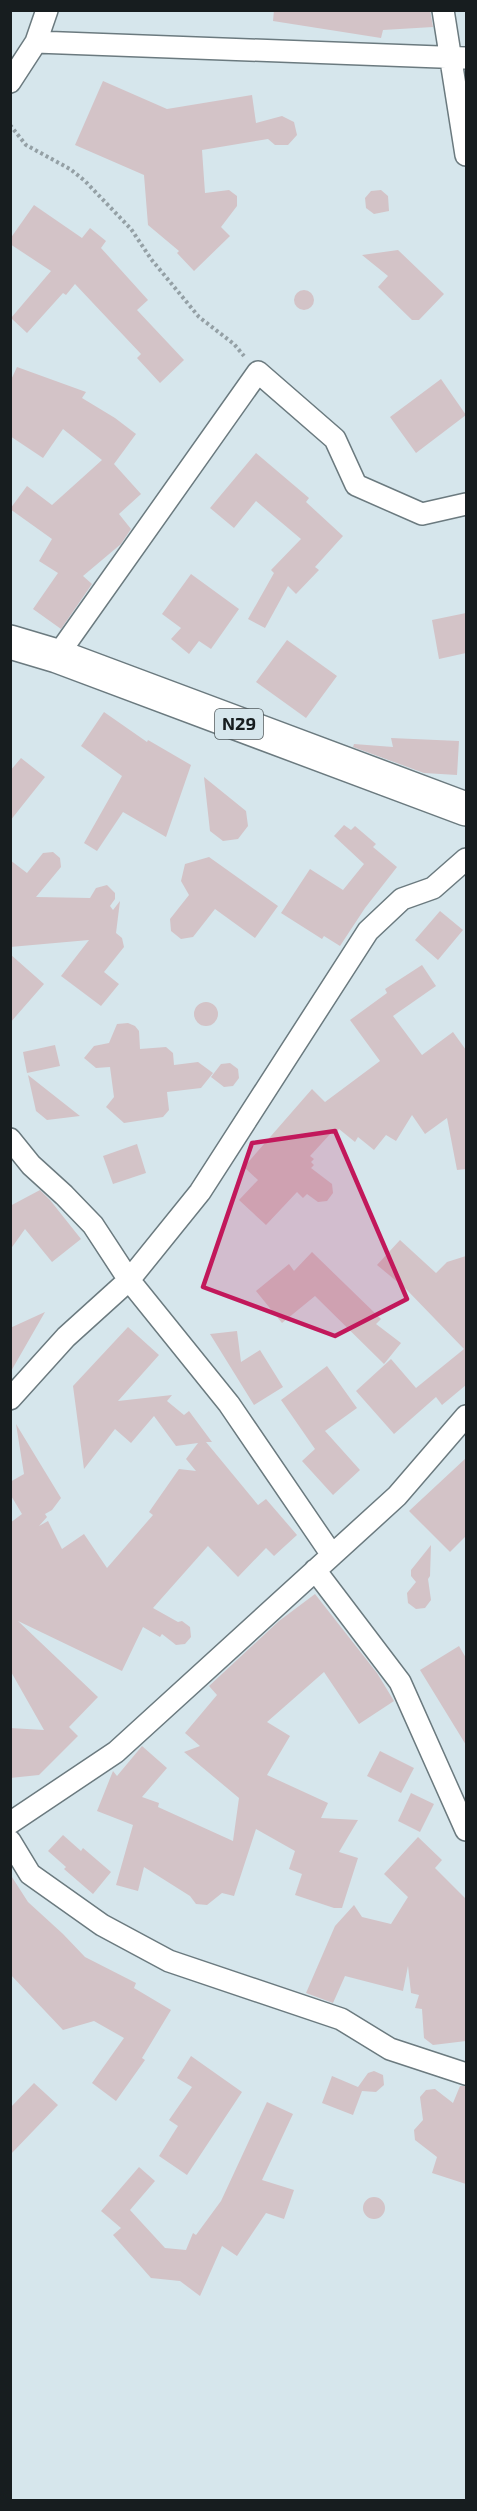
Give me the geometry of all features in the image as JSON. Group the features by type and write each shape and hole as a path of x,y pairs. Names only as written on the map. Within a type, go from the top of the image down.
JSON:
{"main road":[{"name":"N29","path":"10,642 57,656 466,809"}],"street":[{"path":"10,82 36,42 47,10"},
{"path":"443,10 459,58 466,154"},
{"path":"36,42 459,58"},
{"path":"57,656 258,372 334,439 356,485 422,513 466,504"},
{"path":"10,1399 66,1337 129,1280 200,1192 368,931 402,899 433,888 466,859"},
{"path":"10,1139 31,1165 93,1226 129,1280 230,1404 332,1555"},
{"path":"10,1823 116,1752 397,1496 466,1416"},
{"path":"315,1570 400,1682 466,1827"},
{"path":"10,1841 30,1874 102,1925 169,1960 341,2019 390,2049 466,2074"}],"path":[{"path":"10,125 26,146 70,169 85,181 131,228 151,259 199,317 234,344 258,372"}],"highlighted area":[{"path":"335,1131 407,1299 335,1336 203,1287 252,1143"}],"building":[{"path":"274,10 430,10 433,27 383,30 381,38 273,21"},
{"path":"103,81 167,109 252,95 256,123 282,116 294,122 297,135 288,145 275,145 268,139 202,150 205,193 229,190 237,196 237,206 221,227 230,236 194,271 177,253 179,251 148,225 144,175 75,145"},
{"path":"381,190 388,196 389,211 374,214 366,208 365,198 371,191"},
{"path":"34,205 82,238 90,228 106,241 101,248 148,300 137,310 184,360 160,383 137,358 141,354 75,284 66,295 63,293 27,333 11,318 51,271 10,244 10,239"},
{"path":"398,250 444,294 419,320 412,320 378,287 388,276 362,255"},
{"path":"304,290 311,293 314,300 311,307 304,310 297,307 294,300 297,293"},
{"path":"17,367 86,392 82,398 136,434 114,464 141,494 119,514 131,529 121,544 83,576 92,584 61,629 33,609 58,573 39,561 52,539 10,509 27,486 52,505 102,460 63,429 43,458 10,436 10,382"},
{"path":"441,379 466,415 416,453 390,417"},
{"path":"256,453 309,498 306,502 343,536 315,567 319,570 296,594 288,586 265,628 248,619 274,573 271,570 301,539 256,501 234,528 210,508"},
{"path":"191,574 239,609 211,649 199,641 189,654 171,639 181,628 162,614"},
{"path":"466,613 466,653 439,659 432,620"},
{"path":"287,640 337,676 306,718 256,682"},
{"path":"104,712 147,742 148,740 191,765 166,837 123,812 97,851 84,843 122,776 81,746"},
{"path":"391,738 459,741 457,775 424,773 353,747 354,744 393,747"},
{"path":"21,758 45,777 10,821 10,771"},
{"path":"204,777 246,811 248,826 238,839 223,841 210,831"},
{"path":"344,825 351,830 355,826 376,844 373,847 397,867 365,908 340,946 324,936 322,939 281,913 310,869 343,890 364,864 334,836"},
{"path":"53,852 60,858 61,867 36,897 90,898 96,888 107,885 115,893 115,899 110,906 113,910 120,901 116,933 122,938 124,947 104,972 119,984 101,1006 61,976 89,940 10,947 10,860 27,873 43,853"},
{"path":"209,857 278,906 255,938 215,909 193,937 181,939 171,931 170,919 189,895 181,881 185,864"},
{"path":"440,911 463,930 438,960 415,940"},
{"path":"10,954 44,984 10,1023"},
{"path":"422,965 436,986 393,1016 422,1055 453,1032 466,1050 466,1169 457,1170 447,1118 425,1134 412,1115 396,1141 386,1135 374,1150 358,1137 355,1142 339,1129 335,1134 332,1132 310,1156 314,1159 311,1162 314,1165 311,1168 332,1184 333,1193 327,1201 318,1202 307,1194 303,1198 297,1192 266,1225 239,1200 258,1180 244,1167 312,1089 325,1102 380,1061 350,1020 387,993 385,989"},
{"path":"206,1002 211,1003 217,1009 217,1019 211,1025 206,1026 201,1025 195,1019 194,1014 195,1009 201,1003"},
{"path":"128,1023 139,1031 140,1049 166,1047 173,1053 174,1065 198,1062 213,1073 201,1088 167,1092 169,1110 163,1117 124,1123 106,1107 114,1097 110,1067 96,1068 84,1058 94,1046 109,1043 117,1024"},
{"path":"55,1045 60,1066 27,1073 23,1052"},
{"path":"230,1063 238,1069 239,1078 233,1086 224,1087 211,1077 221,1064"},
{"path":"28,1075 80,1116 47,1120 36,1111"},
{"path":"137,1144 146,1173 113,1184 103,1156"},
{"path":"40,1190 81,1239 52,1262 25,1229 10,1250 10,1206"},
{"path":"400,1240 436,1273 447,1262 466,1256 466,1385 442,1405 436,1397 394,1434 356,1391 391,1359 416,1388 464,1349 406,1289 377,1265"},
{"path":"312,1252 381,1319 376,1324 401,1343 384,1364 315,1296 282,1323 256,1291 289,1264 294,1271"},
{"path":"45,1312 10,1373 10,1328"},
{"path":"128,1327 159,1355 118,1401 172,1395 167,1401 184,1415 189,1411 212,1442 206,1442 258,1505 266,1499 297,1535 274,1556 266,1548 238,1577 208,1546 153,1608 190,1627 191,1637 185,1644 176,1645 162,1634 160,1637 143,1627 122,1671 18,1621 98,1697 69,1727 78,1736 39,1775 10,1778 10,1728 44,1730 10,1670 10,1523 22,1514 10,1494 10,1482 24,1474 16,1424 61,1498 52,1510 45,1514 47,1517 39,1526 48,1521 62,1549 84,1534 107,1568 153,1515 149,1512 179,1469 196,1471 186,1459 198,1443 176,1446 154,1416 131,1443 115,1429 84,1469 73,1386"},
{"path":"237,1331 241,1362 260,1350 283,1387 254,1405 210,1334"},
{"path":"327,1366 357,1408 325,1431 360,1470 333,1495 302,1461 315,1449 281,1400"},
{"path":"466,1458 466,1536 450,1552 409,1511"},
{"path":"431,1545 428,1579 431,1600 425,1608 416,1609 408,1603 407,1593 416,1582 411,1576 411,1570"},
{"path":"315,1594 377,1673 394,1701 359,1724 324,1672 267,1722 290,1736 267,1775 328,1803 321,1818 358,1820 339,1852 358,1858 342,1908 334,1908 295,1895 302,1874 289,1869 295,1851 256,1829 234,1896 222,1893 207,1905 196,1904 190,1896 144,1867 138,1891 116,1885 133,1825 97,1811 113,1771 117,1776 142,1746 167,1768 142,1797 159,1803 158,1807 233,1841 239,1798 184,1752 200,1746 185,1733 217,1695 209,1686 279,1621"},
{"path":"459,1646 466,1658 466,1745 420,1670"},
{"path":"380,1751 414,1768 401,1793 367,1776"},
{"path":"411,1793 434,1804 420,1832 398,1821"},
{"path":"63,1835 81,1851 83,1848 111,1872 93,1894 64,1869 66,1867 48,1851"},
{"path":"418,1837 442,1860 435,1868 466,1899 466,2041 433,2045 424,2038 422,2009 415,2008 419,1995 411,1993 408,1966 403,1991 345,1976 333,2003 306,1993 335,1926 354,1905 362,1917 391,1924 408,1897 384,1874"},
{"path":"10,1874 28,1902 85,1957 136,1983 134,1988 171,2010 142,2058 145,2060 116,2101 92,2083 124,2038 94,2021 63,2030 10,1974"},
{"path":"191,2056 242,2092 187,2175 159,2156 178,2126 169,2120 192,2087 177,2078"},
{"path":"374,2071 383,2075 384,2085 376,2092 362,2091 353,2115 322,2103 332,2076 358,2087 368,2073"},
{"path":"34,2083 58,2105 10,2155 10,2108"},
{"path":"460,2086 466,2086 466,2184 432,2173 437,2157 415,2140 414,2130 423,2120 420,2097 426,2090 435,2089 453,2103"},
{"path":"267,2102 293,2114 262,2180 294,2190 284,2219 266,2213 237,2256 222,2246 200,2296 180,2281 151,2278 113,2235 121,2228 101,2211 139,2167 155,2181 130,2210 165,2248 186,2250 193,2233 196,2235 221,2201"},
{"path":"370,2197 378,2197 385,2204 385,2212 378,2219 370,2219 363,2212 363,2204"}]}
